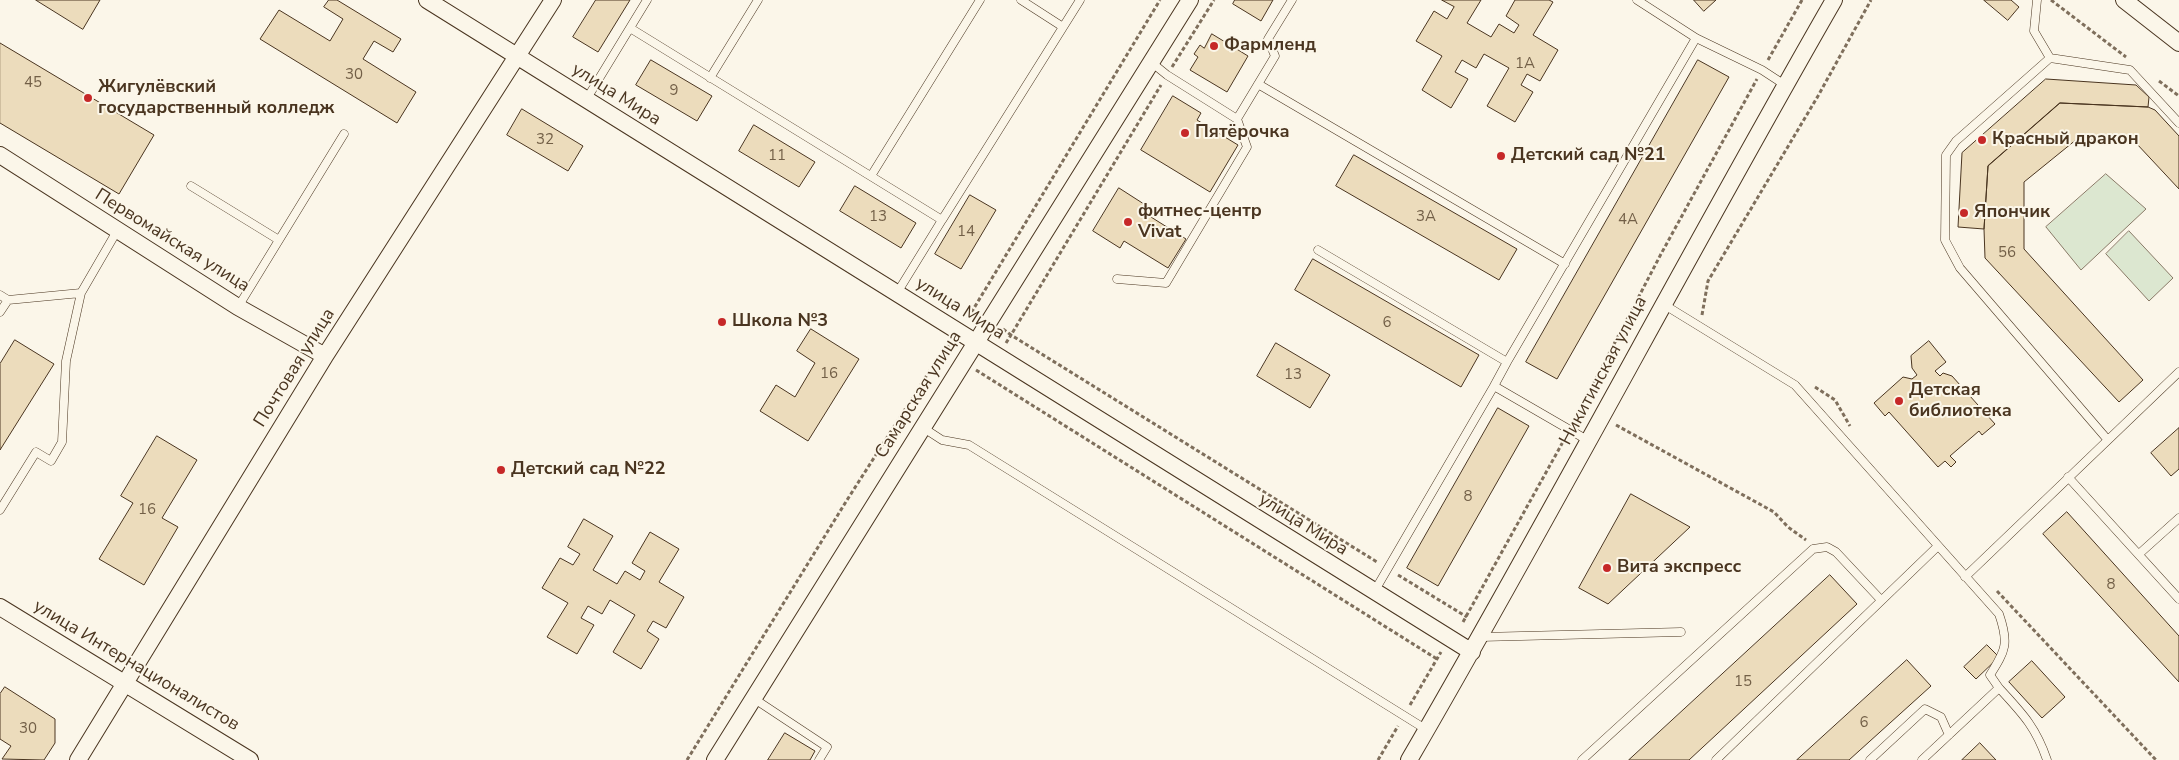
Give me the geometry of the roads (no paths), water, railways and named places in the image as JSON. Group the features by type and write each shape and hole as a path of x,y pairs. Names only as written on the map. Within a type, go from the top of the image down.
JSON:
{"street":[{"name":"улица Мира","path":"427,0 976,342 1374,593 1472,652"},
{"name":"Почтовая улица","path":"78,760 325,356 553,0"},
{"name":"Самарская улица","path":"715,760 1190,0"},
{"name":"Никитинская улица","path":"1409,760 1481,637 1590,441 1663,304 1834,0"},
{"path":"2124,0 2179,43"},
{"name":"Первомайская улица","path":"0,155 238,307 325,356"},
{"name":"улица Интернационалистов","path":"0,607 250,760"}],"lane":[{"path":"586,100 647,0"},
{"path":"710,78 758,0"},
{"path":"871,176 980,0"},
{"path":"1021,0 1063,26"},
{"path":"897,293 1080,0"},
{"path":"1237,119 1275,56 1268,39 1292,0"},
{"path":"1638,0 1696,38 1762,70 1785,85"},
{"path":"2037,0 2034,30 2050,58"},
{"path":"630,28 942,220"},
{"path":"1374,593 1696,38"},
{"path":"2107,439 1960,268 1945,240 1946,155 1956,141 2050,58 2130,70 2179,123"},
{"path":"1117,280 1166,283 1247,147 1237,119 1167,75 1151,62"},
{"path":"1258,84 1565,264"},
{"path":"238,307 344,134"},
{"path":"192,186 279,240"},
{"path":"0,510 36,452 51,461 62,442 66,361 82,293 117,231"},
{"path":"1318,250 1507,362"},
{"path":"0,295 8,300 82,293"},
{"path":"0,312 8,300"},
{"path":"1663,304 1795,385 1999,614 2006,635 2002,656 1990,675 1999,688 2027,718 2039,737 2047,760"},
{"path":"1965,577 2179,372"},
{"path":"1494,386 1590,441"},
{"path":"922,427 942,440 969,445 1427,730"},
{"path":"2068,477 2179,599"},
{"path":"2139,554 2179,518"},
{"path":"1716,760 1938,546"},
{"path":"1582,760 1814,548 1827,547 1836,552 1881,600"},
{"path":"1481,637 1681,632"},
{"path":"1922,760 1999,688"},
{"path":"753,698 827,747 819,760"},
{"path":"1870,760 1926,709 1941,717 1949,735"}],"place":[{"name":"Фармленд","path":"1214,46"},
{"name":"Жигулёвский государственный колледж","path":"88,98"},
{"name":"Пятёрочка","path":"1185,133"},
{"name":"Красный дракон","path":"1982,140"},
{"name":"Детский сад №21","path":"1501,156"},
{"name":"Япончик","path":"1964,213"},
{"name":"фитнес-центр Vivat","path":"1128,222"},
{"name":"Школа №3","path":"722,322"},
{"name":"Детская библиотека","path":"1899,401"},
{"name":"Детский сад №22","path":"501,470"},
{"name":"Вита экспресс","path":"1607,568"}]}
